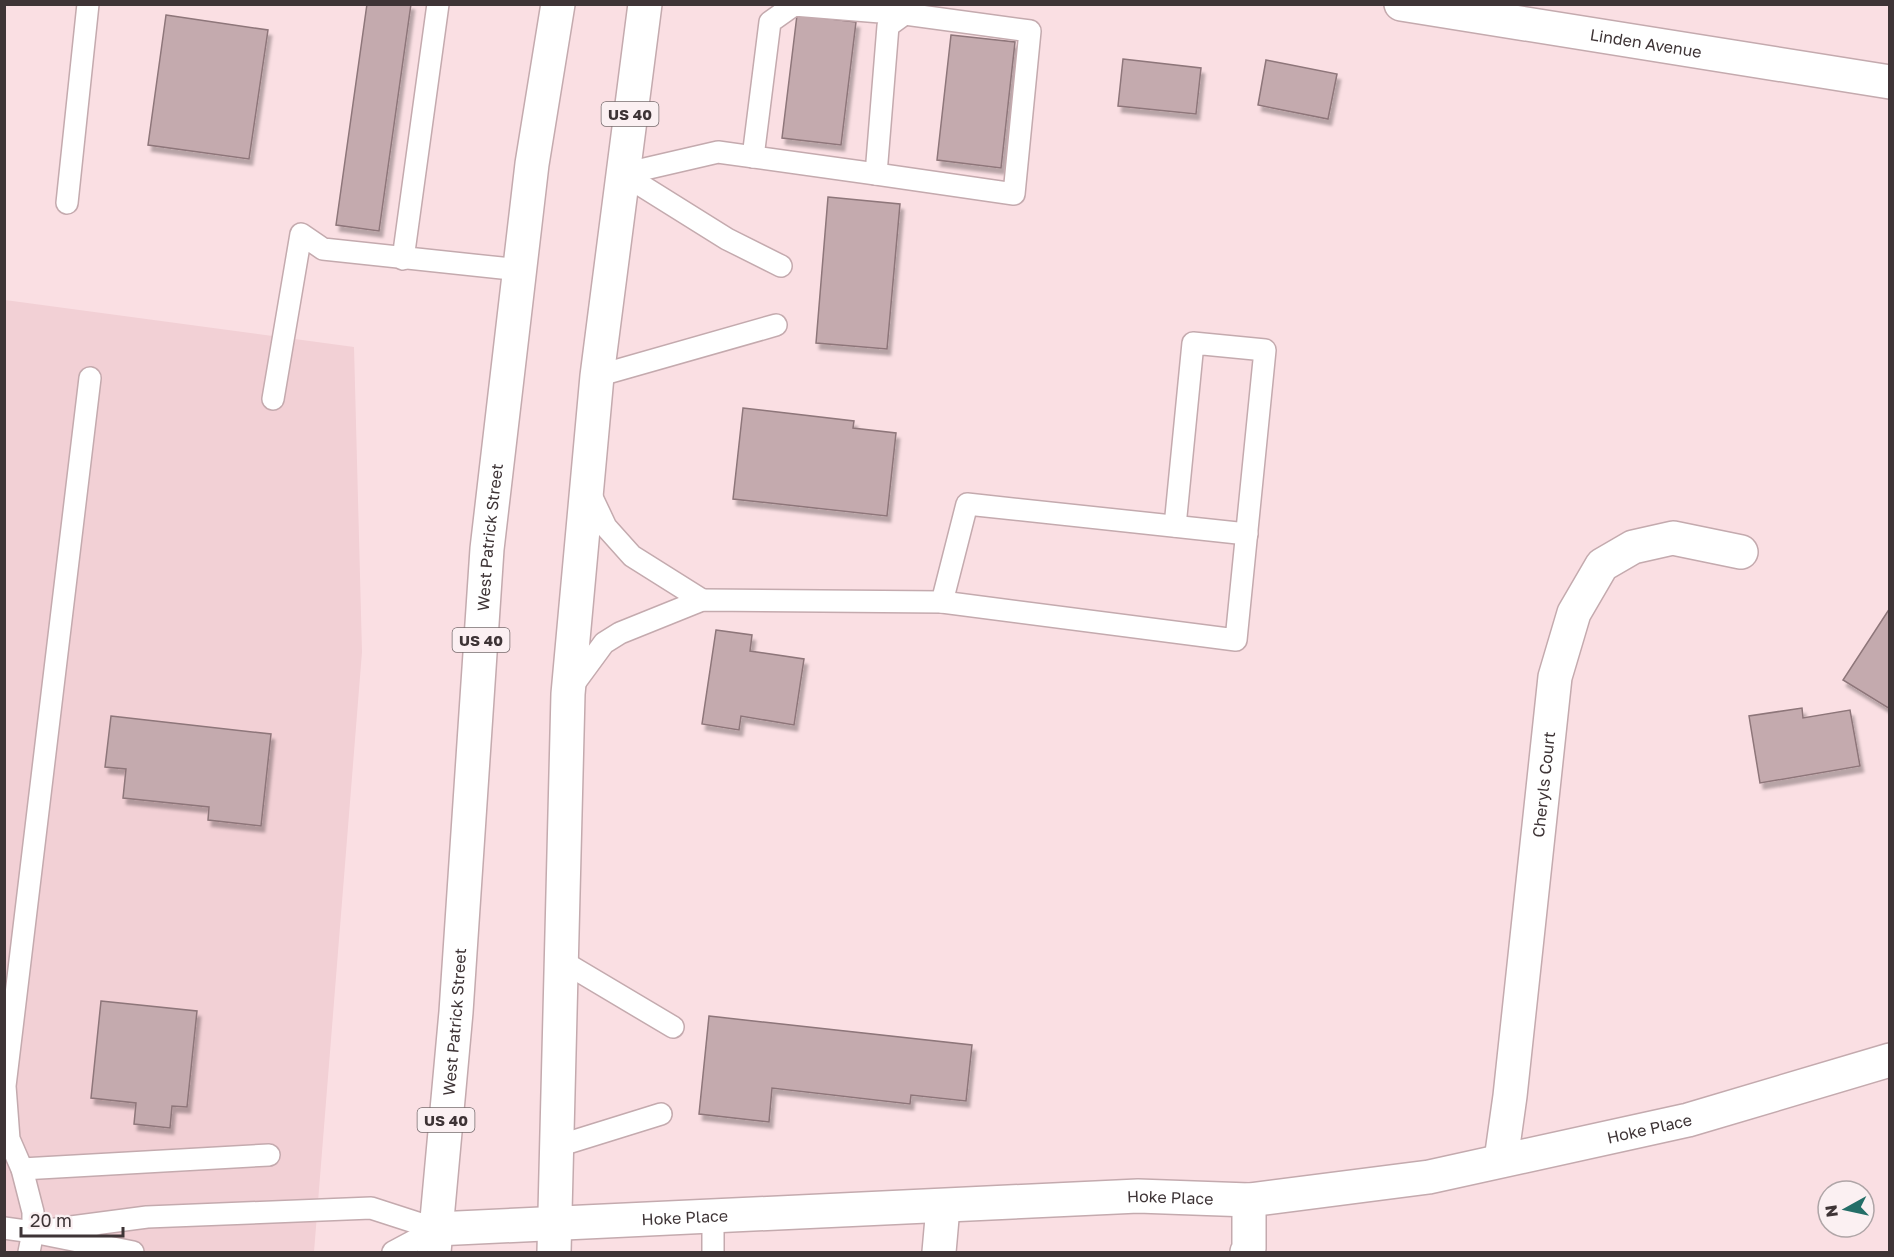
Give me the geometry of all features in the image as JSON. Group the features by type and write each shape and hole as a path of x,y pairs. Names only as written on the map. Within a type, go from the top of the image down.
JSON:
{"street":[{"path":"533,4 547,70"},
{"name":"West Patrick Street","path":"435,1241 456,1012 488,549 532,164 558,4"},
{"name":"US 40","path":"555,1238 568,693 597,376 645,4"},
{"name":"Linden Avenue","path":"1402,5 1890,82"},
{"name":"Cheryls Court","path":"1501,1160 1555,677 1574,613 1602,565 1633,547 1673,538 1741,552"},
{"name":"Hoke Place","path":"435,1241 555,1238 713,1217 1138,1196 1249,1200 1429,1177 1688,1120 1890,1060"},
{"path":"1247,1252 1249,1250 1249,1200"},
{"path":"939,1252 943,1207"}],"lane":[{"path":"67,203 88,4"},
{"path":"403,259 438,4"},
{"path":"622,174 718,152 753,157 876,174 1014,194 1030,31 911,9 794,5 770,22 753,157"},
{"path":"876,174 888,26 911,9"},
{"path":"622,174 727,239 781,266"},
{"path":"273,399 301,234 323,249 520,270"},
{"path":"597,376 776,325"},
{"path":"568,693 604,643 620,633 702,600 942,602 1236,640 1264,350 1193,343 1175,526"},
{"path":"31,1242 31,1203 22,1169 9,1139 5,1086 90,378"},
{"path":"587,487 606,527 632,556 702,600"},
{"path":"942,602 967,504 1247,534"},
{"path":"562,962 673,1027"},
{"path":"558,1146 661,1114"},
{"path":"22,1169 269,1155"},
{"path":"31,1242 147,1217 371,1208 435,1241"},
{"path":"713,1217 713,1252"},
{"path":"4,1228 31,1242 132,1252"},
{"path":"393,1252 435,1241"}],"shaded area":[{"path":"5,300 354,347 362,652 314,1252 5,1252"}],"building":[{"path":"367,4 411,4 379,231 336,225"},
{"path":"166,15 268,30 249,159 148,145"},
{"path":"797,15 856,22 841,145 782,138"},
{"path":"951,35 1015,42 1001,168 937,160"},
{"path":"1123,59 1201,68 1196,114 1118,106"},
{"path":"1266,60 1337,74 1328,119 1258,105"},
{"path":"828,197 900,204 887,349 816,343"},
{"path":"743,408 854,421 853,428 896,433 887,516 733,499"},
{"path":"1888,611 1890,613 1890,709 1843,680"},
{"path":"716,630 752,635 750,651 804,659 794,725 741,716 739,730 702,724"},
{"path":"1802,708 1803,718 1850,710 1860,766 1760,783 1749,716"},
{"path":"111,716 271,734 261,826 208,820 209,807 123,798 126,769 105,767"},
{"path":"101,1001 197,1011 187,1107 172,1106 170,1128 134,1124 136,1103 91,1098"},
{"path":"709,1016 972,1045 966,1101 911,1095 910,1104 772,1088 769,1122 699,1114"}]}
